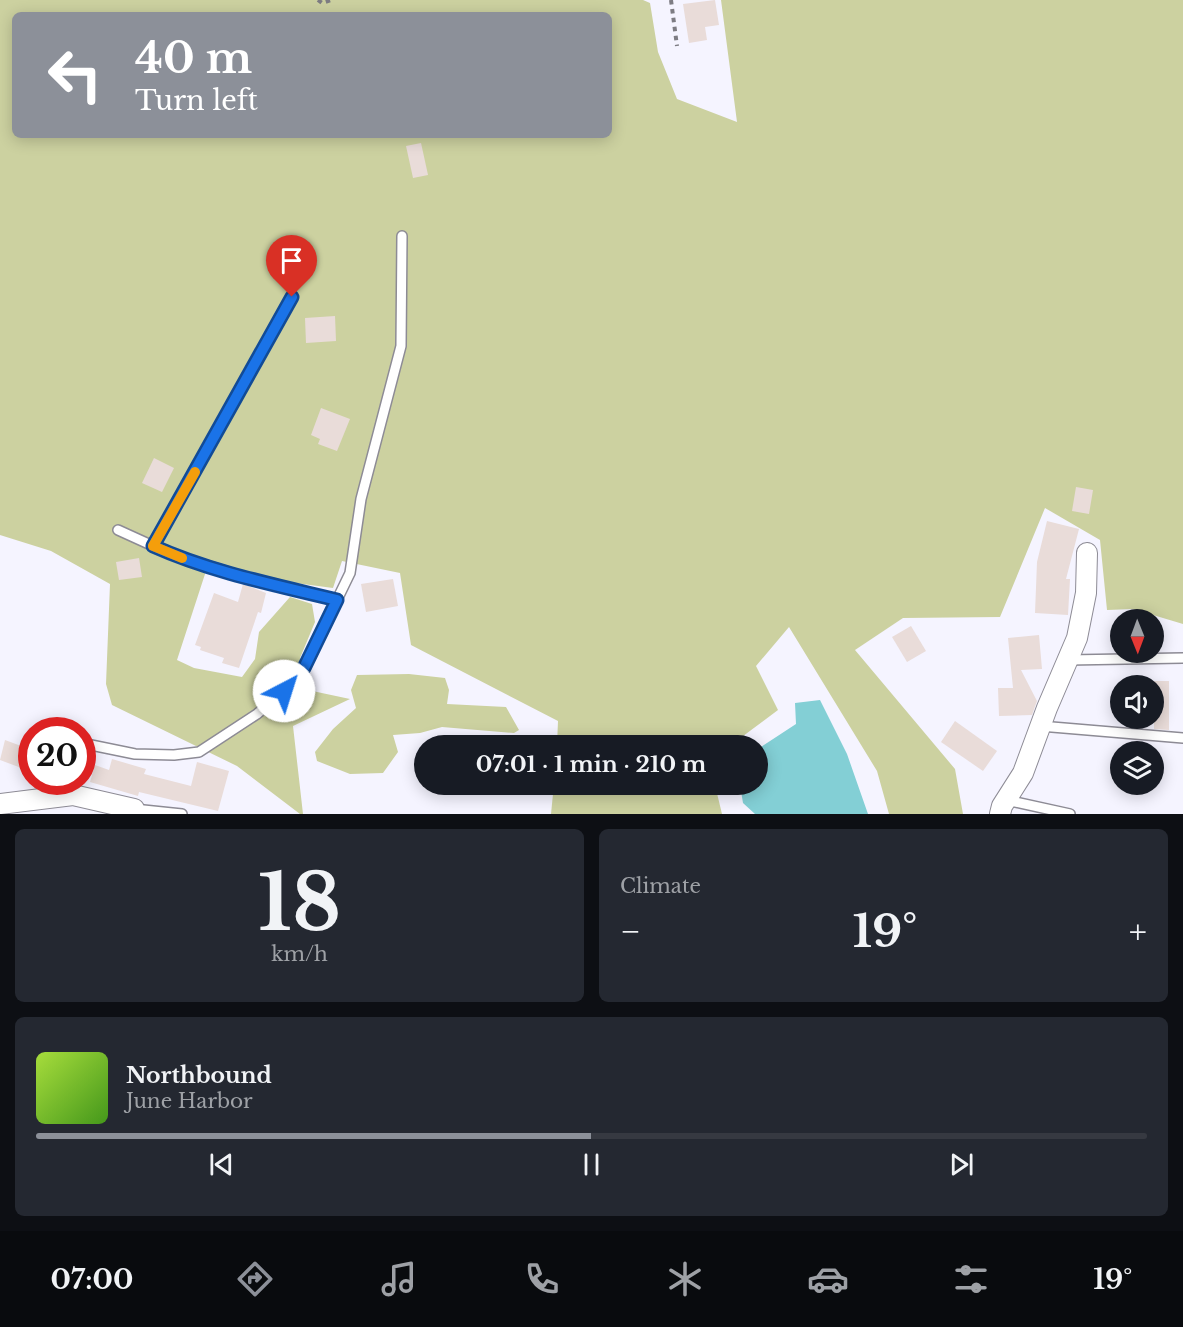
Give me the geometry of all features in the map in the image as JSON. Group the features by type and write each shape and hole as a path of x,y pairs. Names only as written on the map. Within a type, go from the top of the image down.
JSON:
{"street":[{"path":"1003,807 1023,773 1077,638 1086,594 1087,553"},
{"path":"0,804 74,792 134,812"}],"lane":[{"path":"96,747 135,754 174,755 199,752 257,714 284,691 304,668 350,573 361,499 400,346 402,236"},
{"path":"153,546 292,297"},
{"path":"117,530 173,555 261,582 337,600"},
{"path":"1068,660 1183,658"},
{"path":"1040,726 1183,738"},
{"path":"1003,807 1070,814"},
{"path":"134,812 182,814"}],"path":[{"path":"318,0 322,3 331,0"},
{"path":"670,0 677,46"}],"green space":[{"path":"0,0 643,0 650,3 658,52 677,99 737,122 721,0 1183,0 1183,624 1164,618 1164,609 1107,610 1100,540 1045,508 1000,617 903,618 855,650 955,769 963,814 889,814 877,771 789,627 756,666 778,710 744,735 557,735 558,721 411,645 400,573 342,561 333,588 206,571 177,660 194,668 242,677 255,659 259,632 290,597 312,604 315,622 300,658 303,689 350,699 293,726 303,814 300,814 237,766 112,705 106,684 110,584 51,551 0,535"},
{"path":"409,674 445,678 449,690 447,704 506,707 519,730 514,733 442,727 420,733 393,735 398,752 383,773 350,774 317,761 315,752 333,729 356,708 351,690 357,675"},
{"path":"553,795 717,795 722,814 551,814"}],"water":[{"path":"820,700 847,754 868,814 755,814 743,803 742,795 768,795 768,742 796,724 795,703"}],"building":[{"path":"715,0 719,25 705,27 707,40 689,43 683,4"},
{"path":"421,143 428,175 413,178 406,146"},
{"path":"335,316 336,341 306,343 305,318"},
{"path":"321,408 350,419 337,451 318,444 320,439 311,435"},
{"path":"154,458 174,468 162,492 142,483"},
{"path":"1076,487 1093,490 1089,514 1072,511"},
{"path":"1047,521 1079,529 1066,579 1070,579 1068,615 1035,613 1037,562"},
{"path":"139,558 142,577 119,580 116,562"},
{"path":"393,579 398,606 366,612 361,584"},
{"path":"243,584 266,593 261,613 258,612 239,668 222,663 224,658 200,650 201,647 195,645 214,593 238,602"},
{"path":"911,626 926,651 907,662 892,637"},
{"path":"1039,635 1042,669 1021,670 1037,701 1032,715 999,716 998,688 1013,688 1008,638"},
{"path":"1164,681 1169,681 1169,730 1154,729 1164,729"},
{"path":"955,721 997,751 983,771 941,742"},
{"path":"5,740 18,745 18,767 0,760"},
{"path":"112,759 146,769 144,774 191,786 197,762 229,771 218,811 139,792 138,796 96,784 96,765 109,770"}],"slow traffic":[{"path":"182,558 153,546 195,472"}],"route":[{"path":"284,691 304,668 337,600 261,582 173,555 153,546 292,297"}]}
